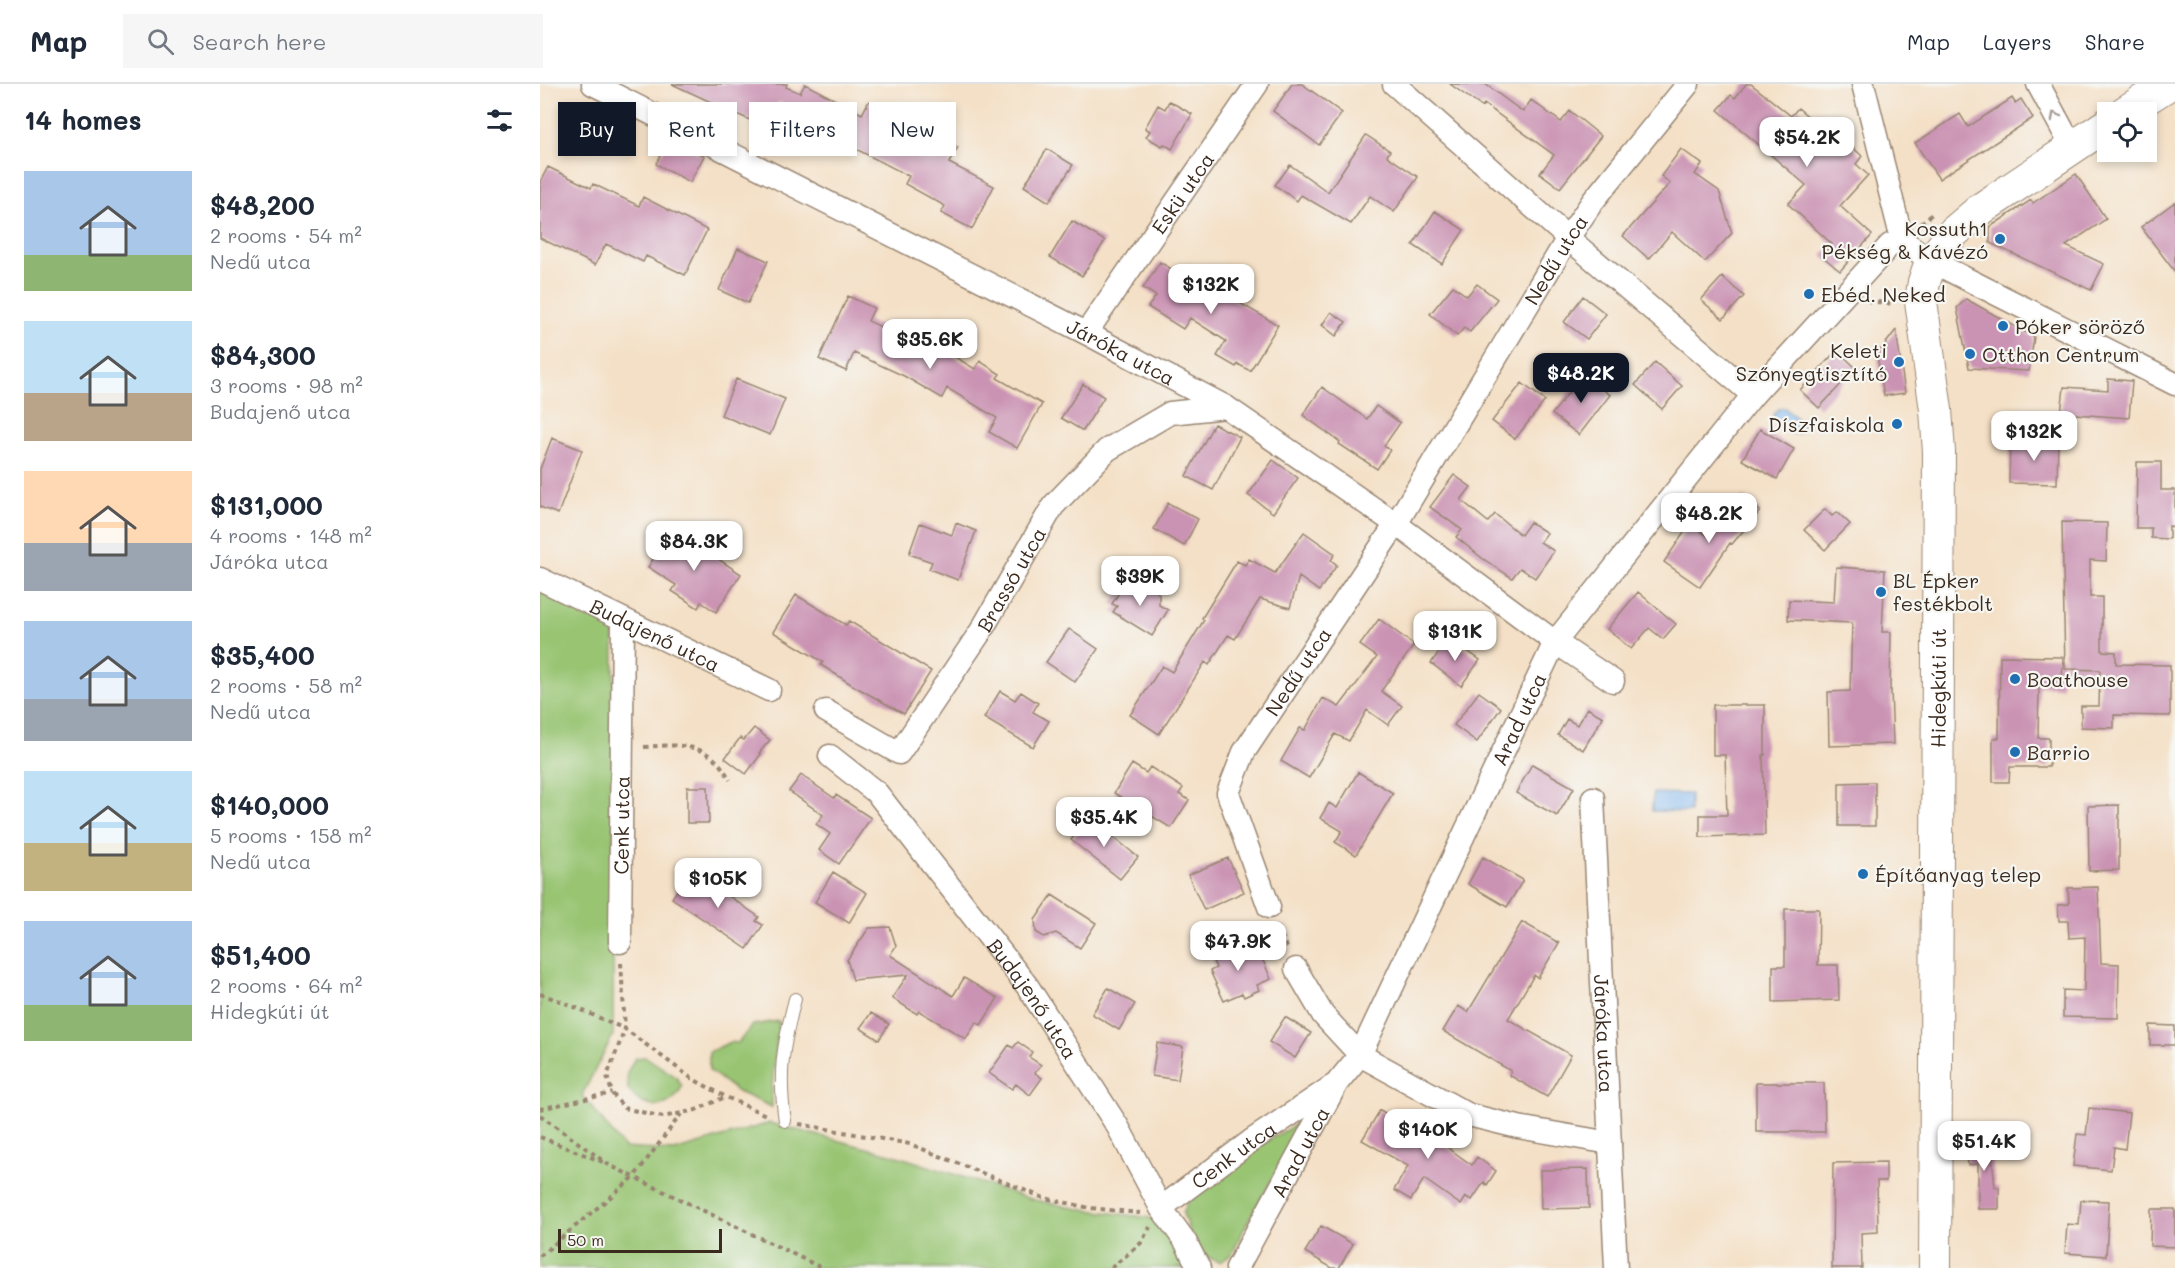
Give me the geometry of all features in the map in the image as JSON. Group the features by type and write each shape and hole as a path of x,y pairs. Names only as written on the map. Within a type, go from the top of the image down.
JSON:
{"main road":[{"path":"2141,102 2169,84"},
{"name":"Hidegkúti út","path":"1935,1268 1939,452 1936,410 1921,301 1931,261 1954,232 1981,209 2097,131"}],"street":[{"name":"Járóka utca","path":"593,84 1226,406 1396,524 1555,642 1613,681"},
{"name":"Eskü utca","path":"1086,333 1257,84"},
{"path":"1394,84 1568,238 1753,395"},
{"name":"Nedű utca","path":"1269,907 1228,793 1244,752 1396,524 1568,238 1593,201 1688,84"},
{"path":"1863,84 1902,240 1931,261 2175,384"},
{"path":"2038,84 2072,147"},
{"name":"Arad utca","path":"1237,1268 1337,1083 1360,1055 1555,642 1753,395 1890,245 1902,240"},
{"name":"Brassó utca","path":"826,711 899,753 981,631 1053,506 1107,450 1170,413 1226,406"},
{"name":"Budajenő utca","path":"540,579 769,690"},
{"name":"Cenk utca","path":"620,942 623,620"},
{"name":"Budajenő utca","path":"830,756 877,793 1028,987 1118,1126 1161,1208 1185,1241 1199,1268"},
{"name":"Járóka utca","path":"1593,798 1616,1268"},
{"path":"1296,969 1323,1015 1360,1055 1469,1115 1518,1127 1610,1143"},
{"name":"Cenk utca","path":"1161,1208 1251,1141 1337,1083"}],"lane":[{"path":"785,1121 780,1090 784,1042 795,999"}],"path":[{"path":"1858,299 1894,304"},
{"path":"622,749 691,747 711,756 722,765 730,780"},
{"path":"1269,907 1296,969"},
{"path":"620,942 625,1029 607,1076 612,1093 624,1108 663,1117 696,1110 726,1097"},
{"path":"540,994 625,1029 691,1078 770,1117 910,1144 1044,1198 1090,1208 1136,1214 1161,1208"},
{"path":"540,1109 612,1093"},
{"path":"540,1257 634,1177 681,1113"},
{"path":"540,1116 609,1165"},
{"path":"540,1137 609,1165 822,1268"},
{"path":"1111,1268 1141,1243 1161,1208"}],"green space":[{"path":"540,591 614,626 613,1035 582,1095 624,1148 674,1151 770,1123 894,1155 1034,1200 1080,1209 1151,1218 1175,1243 1188,1268 540,1268"},
{"path":"779,1021 772,1107 738,1092 709,1070 709,1052 730,1042 738,1043 753,1025"},
{"path":"646,1057 676,1077 682,1086 676,1097 666,1104 655,1106 643,1103 628,1090 627,1073 635,1058"},
{"path":"1307,1118 1248,1221 1232,1254 1220,1262 1205,1255 1191,1237 1183,1213 1190,1197 1251,1150"}],"water":[{"path":"1785,408 1802,423 1802,431 1792,433 1782,428 1777,422 1773,415 1778,409"},
{"path":"1653,793 1690,794 1690,812 1652,811"}],"building":[{"path":"672,84 787,84 786,87 800,93 805,84 839,102 749,102 749,120 737,114 737,102 711,102"},
{"path":"1292,84 1302,84 1342,113 1319,145 1273,111"},
{"path":"1450,84 1485,84 1523,112 1531,100 1561,122 1570,111 1601,136 1560,188 1540,173 1554,155 1484,104 1482,107"},
{"path":"1746,84 1751,84 1791,116 1798,108 1842,145 1846,141 1862,156 1856,164 1868,175 1840,206 1872,235 1840,271 1822,256 1832,244 1788,204 1806,185 1718,110 1731,95 1735,98"},
{"path":"2012,98 2015,103 2021,99 2033,118 1939,179 1915,143 1960,114 1968,127"},
{"path":"869,101 871,102 869,102 869,156 857,150 857,111 862,114"},
{"path":"1169,101 1192,114 1172,149 1146,137 1150,131 1145,128 1158,105 1165,109"},
{"path":"1366,135 1390,151 1387,156 1418,177 1394,212 1370,196 1351,224 1301,195 1297,201 1275,185 1290,165 1328,192"},
{"path":"1047,149 1073,165 1049,202 1024,186"},
{"path":"1681,149 1702,164 1695,174 1719,191 1732,233 1705,262 1672,232 1649,259 1623,236 1670,183 1661,176"},
{"path":"660,156 704,156 690,182 656,164"},
{"path":"870,156 953,156 949,163 994,186 972,229 941,213 945,206 905,184 909,176"},
{"path":"548,167 591,188 593,184 639,206 643,197 707,230 685,275 646,256 643,262 606,244 595,265 540,238 540,182"},
{"path":"2076,174 2106,219 2066,246 2104,264 2091,290 1990,243 1990,227 2031,200 2033,203"},
{"path":"2175,202 2175,272 2141,227"},
{"path":"1435,211 1464,230 1442,264 1413,245"},
{"path":"1072,221 1105,241 1082,276 1050,257"},
{"path":"738,248 768,261 748,303 719,290"},
{"path":"1160,262 1206,291 1210,286 1278,325 1250,371 1238,364 1236,367 1217,356 1226,341 1190,318 1183,329 1148,307 1156,296 1143,288"},
{"path":"1722,277 1744,296 1723,319 1701,300"},
{"path":"1477,284 1497,299 1470,332 1464,328 1457,336 1430,314 1453,286 1467,296"},
{"path":"848,296 874,308 868,321 935,352 938,347 975,369 980,361 1000,374 997,378 1042,404 1017,448 989,432 997,418 947,388 942,398 904,376 854,353 846,371 819,359"},
{"path":"1583,296 1606,314 1587,339 1564,322"},
{"path":"1966,299 2034,337 2029,371 1969,368 1957,308"},
{"path":"1331,312 1346,322 1336,336 1322,325"},
{"path":"1896,330 1905,393 1884,396 1877,355"},
{"path":"1837,350 1856,368 1819,408 1800,390"},
{"path":"1655,362 1682,386 1662,409 1635,385"},
{"path":"1583,374 1610,395 1579,435 1552,414"},
{"path":"736,379 785,399 770,435 721,415"},
{"path":"2108,379 2132,381 2129,418 2061,413 2064,387 2108,390"},
{"path":"1522,383 1545,401 1515,439 1492,421"},
{"path":"1083,384 1104,397 1083,431 1061,418"},
{"path":"1322,387 1367,419 1376,406 1400,423 1384,446 1390,450 1377,469 1339,444 1340,442 1303,415"},
{"path":"1214,424 1240,437 1213,490 1186,476"},
{"path":"1760,429 1794,449 1777,479 1742,460"},
{"path":"552,438 582,450 558,514 540,507 540,469"},
{"path":"2010,440 2058,441 2057,484 2009,483"},
{"path":"1273,460 1298,478 1273,513 1248,495"},
{"path":"2137,462 2161,462 2161,490 2175,490 2175,527 2169,526 2169,539 2151,538 2151,528 2136,528"},
{"path":"1454,475 1471,487 1461,500 1488,522 1495,514 1521,535 1530,522 1547,533 1540,542 1554,551 1535,578 1520,568 1512,578 1482,558 1456,537 1462,530 1430,507"},
{"path":"1743,497 1760,511 1732,544 1730,543 1700,587 1664,562 1690,524 1709,537"},
{"path":"1168,503 1198,519 1184,546 1154,529"},
{"path":"1825,509 1832,516 1837,512 1850,524 1825,550 1804,530"},
{"path":"2062,522 2107,523 2106,561 2090,560 2090,597 2102,597 2102,651 2116,652 2116,664 2170,665 2170,716 2114,715 2114,728 2081,727 2081,706 2099,706 2100,670 2065,669"},
{"path":"920,523 952,535 956,523 976,531 958,580 929,569 932,562 909,554"},
{"path":"673,529 741,574 716,612 701,602 698,608 672,591 676,585 648,567"},
{"path":"1304,532 1335,554 1331,560 1337,565 1319,591 1299,577 1290,608 1260,599 1235,639 1228,635 1209,665 1205,662 1159,734 1130,715 1162,666 1172,672 1237,561 1245,565 1249,559 1275,573"},
{"path":"1836,567 1885,570 1882,632 1891,632 1890,690 1893,744 1829,746 1828,692 1850,691 1852,623 1788,620 1789,600 1834,602"},
{"path":"1139,583 1151,586 1159,594 1159,605 1168,610 1152,636 1113,612 1117,606 1112,604 1124,584 1129,587"},
{"path":"1638,592 1676,624 1663,639 1649,628 1631,649 1607,629"},
{"path":"796,595 846,625 849,621 931,671 904,714 854,686 821,665 823,662 773,632"},
{"path":"1379,619 1414,645 1381,691 1402,706 1388,725 1367,710 1349,741 1335,734 1309,778 1281,761 1300,728 1305,730 1323,698 1339,707 1377,657 1360,645"},
{"path":"1069,629 1098,649 1075,682 1046,662"},
{"path":"1449,638 1480,660 1461,686 1431,663"},
{"path":"2000,656 2063,657 2062,687 2039,686 2038,738 2049,738 2049,767 2010,767 2009,782 1993,782 1993,738 1999,738"},
{"path":"1000,691 1015,700 1021,692 1038,703 1033,712 1049,721 1033,747 984,718"},
{"path":"1479,692 1501,708 1477,742 1454,725"},
{"path":"1713,705 1765,705 1765,755 1763,755 1765,835 1700,837 1700,815 1727,815 1725,755 1713,755"},
{"path":"1587,708 1603,717 1583,750 1558,735 1567,719 1577,725"},
{"path":"754,728 770,740 746,774 725,758 740,738 744,740"},
{"path":"1132,764 1146,773 1150,767 1183,788 1179,794 1189,800 1171,828 1114,793"},
{"path":"1532,764 1574,788 1557,816 1516,793"},
{"path":"1358,772 1393,793 1356,855 1335,842 1342,831 1320,818 1329,803 1337,808"},
{"path":"801,775 834,798 836,795 871,818 839,864 819,850 830,834 816,824 823,815 789,791"},
{"path":"1875,782 1875,826 1839,826 1839,783"},
{"path":"687,787 708,787 709,823 687,823"},
{"path":"2119,805 2119,870 2089,871 2088,806"},
{"path":"1089,817 1138,857 1120,879 1071,840"},
{"path":"1483,857 1523,880 1507,907 1468,884"},
{"path":"1228,858 1244,892 1204,910 1188,875"},
{"path":"691,870 759,917 756,921 763,925 747,949 672,898"},
{"path":"833,872 867,893 849,923 815,902"},
{"path":"2098,887 2101,963 2119,964 2118,1018 2063,1017 2063,990 2084,991 2085,937 2069,938 2068,921 2059,921 2058,905 2069,904 2068,888"},
{"path":"1052,895 1096,923 1080,948 1056,933 1044,937 1036,932 1035,920"},
{"path":"1785,909 1819,909 1818,965 1838,965 1839,1000 1773,1002 1773,966 1785,966"},
{"path":"1522,922 1559,943 1538,978 1534,975 1508,1019 1571,1055 1547,1097 1509,1075 1511,1071 1443,1031 1458,1006 1468,1012"},
{"path":"890,927 896,946 890,955 953,996 964,978 998,998 981,1025 976,1022 966,1039 919,1011 917,1014 892,998 908,975 853,980 847,960 869,928"},
{"path":"1234,942 1241,957 1258,949 1271,979 1257,985 1259,990 1244,997 1242,993 1224,1001 1210,971 1216,968 1210,954"},
{"path":"1108,988 1135,1004 1119,1030 1092,1014"},
{"path":"871,1013 889,1024 879,1040 860,1028"},
{"path":"1285,1017 1311,1033 1295,1058 1269,1042"},
{"path":"2150,1025 2175,1026 2175,1045 2150,1045"},
{"path":"1018,1042 1032,1052 1029,1057 1041,1065 1035,1073 1042,1078 1030,1095 1016,1084 1012,1089 989,1073 1009,1045 1013,1048"},
{"path":"1157,1043 1183,1047 1178,1080 1152,1076"},
{"path":"1756,1083 1824,1083 1825,1132 1756,1132"},
{"path":"2089,1108 2129,1113 2125,1149 2114,1147 2111,1170 2073,1166 2077,1134 2086,1135"},
{"path":"1380,1110 1425,1137 1433,1123 1451,1133 1444,1145 1472,1165 1477,1157 1496,1171 1487,1185 1484,1182 1472,1200 1466,1197 1461,1205 1424,1179 1411,1200 1394,1190 1408,1166 1362,1140"},
{"path":"1990,1136 1995,1187 1999,1187 1999,1209 1978,1209 1978,1164 1968,1165 1966,1142 1978,1141 1978,1137"},
{"path":"1886,1162 1886,1181 1877,1181 1878,1232 1861,1233 1862,1268 1832,1268 1833,1163"},
{"path":"1588,1169 1589,1208 1541,1209 1540,1170"},
{"path":"2081,1200 2109,1201 2106,1256 2065,1253 2067,1224 2079,1225"},
{"path":"2151,1209 2175,1209 2175,1247 2150,1246"},
{"path":"1321,1226 1353,1244 1339,1268 1332,1268 1305,1252"}],"place":[{"name":"Kossuth1 Pékség & Kávézó","path":"2000,239"},
{"name":"Ebéd. Neked","path":"1809,294"},
{"name":"Póker söröző","path":"2003,326"},
{"name":"Otthon Centrum","path":"1970,354"},
{"name":"Keleti Szőnyegtisztító","path":"1899,362"},
{"name":"Díszfaiskola","path":"1897,424"},
{"name":"BL Épker festékbolt","path":"1881,592"},
{"name":"Boathouse","path":"2015,679"},
{"name":"Barrio","path":"2015,752"},
{"name":"Építőanyag telep","path":"1863,874"}]}
